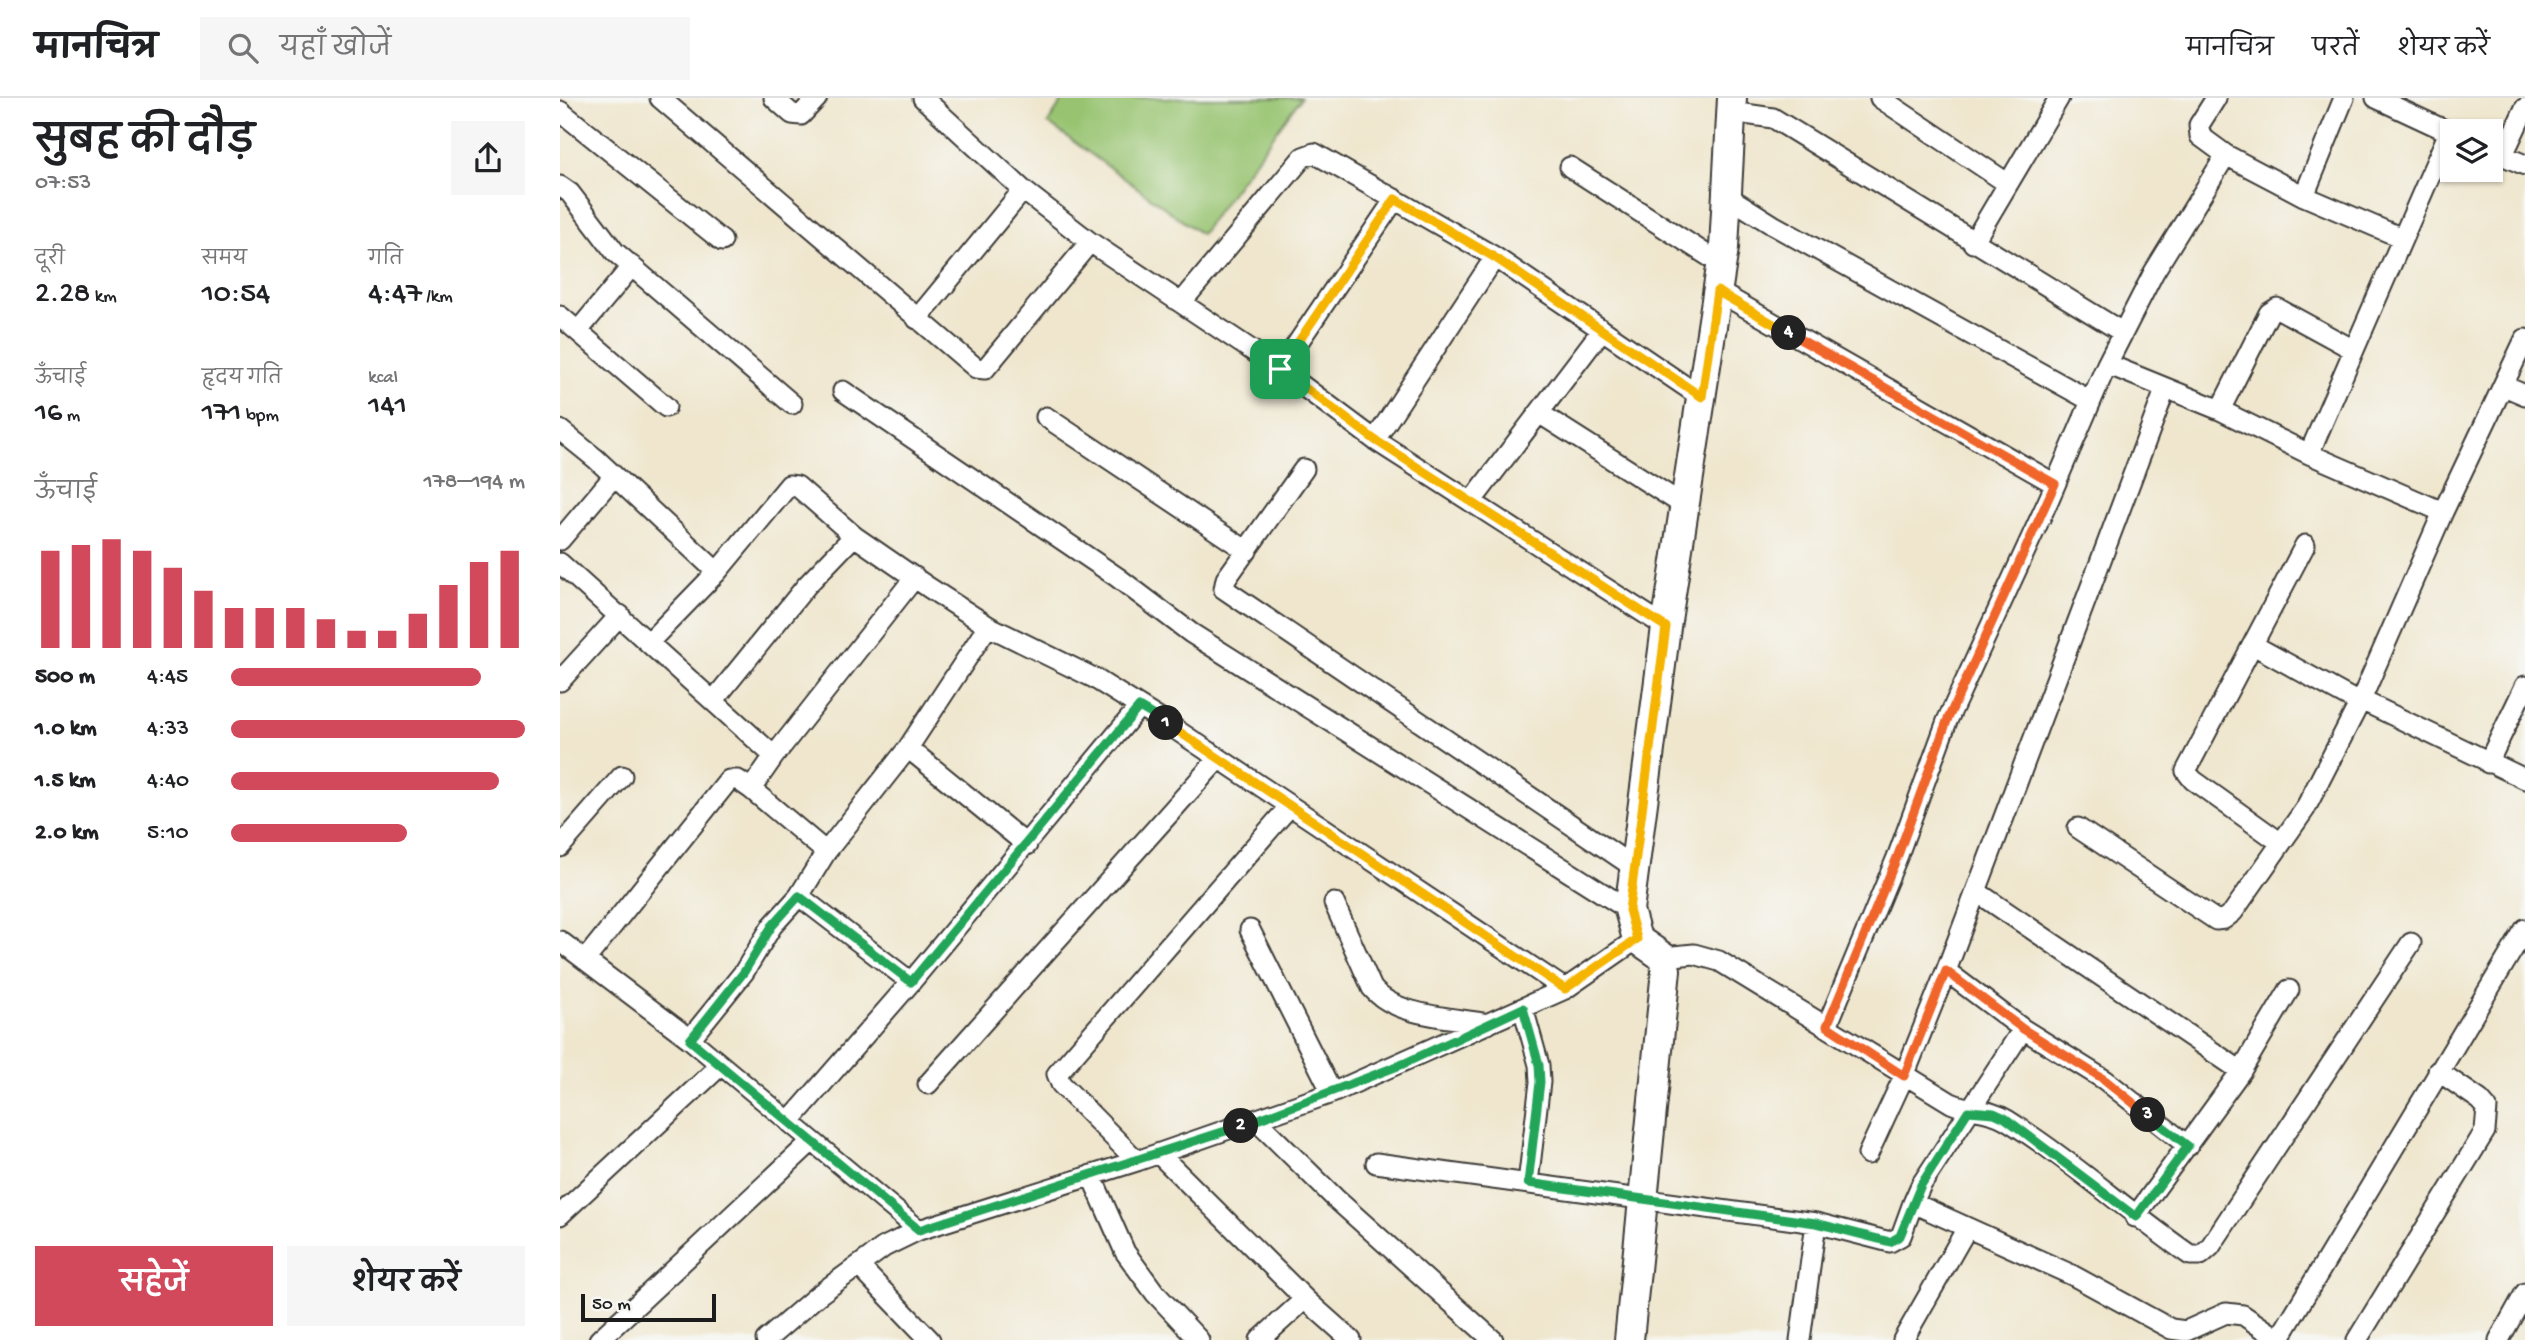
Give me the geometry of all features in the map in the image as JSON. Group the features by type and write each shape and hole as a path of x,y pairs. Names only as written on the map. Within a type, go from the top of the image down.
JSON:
{"street":[{"path":"660,98 976,368 985,369 1090,242"},
{"path":"774,98 795,115 801,115 817,98"},
{"path":"923,98 1023,190 1090,242 1280,369 1375,440 1666,627"},
{"path":"1880,98 2007,183"},
{"path":"1973,243 2059,98"},
{"path":"2216,98 2198,132 2226,155 2304,196 2402,237"},
{"path":"2304,196 2344,98"},
{"path":"2376,98 2440,127"},
{"path":"2122,332 1773,118 1731,105 1727,196 1719,278 1666,627 1629,910 1637,939 1663,957 1694,954 1719,961 1904,1076 1968,1111 1994,1113 2005,1118 2190,1255 2201,1255 2210,1247 2410,943"},
{"path":"2503,142 2525,108"},
{"path":"560,111 722,241"},
{"path":"1181,303 1308,154 1321,155 1494,257 1702,397"},
{"path":"2309,454 2440,154"},
{"path":"1827,1026 1898,855 1947,721 2107,364 2154,272 2226,155"},
{"path":"2503,156 2525,165"},
{"path":"1570,167 1719,278 2055,484"},
{"path":"560,186 584,210 606,242 792,404"},
{"path":"917,319 1023,190"},
{"path":"1727,196 1773,225 2091,401"},
{"path":"1280,369 1395,199"},
{"path":"1375,440 1494,257"},
{"path":"578,331 632,266"},
{"path":"2220,410 2273,310 2283,310 2354,350"},
{"path":"560,316 666,407"},
{"path":"1471,502 1602,330"},
{"path":"2078,828 2220,920 2232,912 2305,809 2360,701 2443,512 2525,339"},
{"path":"2107,364 2165,390 2220,410 2309,454 2443,512"},
{"path":"2504,386 2525,396"},
{"path":"1868,1154 1904,1076 1977,892 2165,390"},
{"path":"843,391 1117,577 1191,633 1629,910"},
{"path":"1539,413 1685,506"},
{"path":"1046,417 1247,551"},
{"path":"560,430 614,476 717,572"},
{"path":"1304,469 1226,579 1223,587 1226,592 1635,868"},
{"path":"560,540 614,476"},
{"path":"650,641 717,572 790,485 797,486 855,536 988,626 1094,678 1432,898 1565,989"},
{"path":"715,700 807,585 855,536"},
{"path":"2281,843 2193,780 2186,771 2255,646 2305,545"},
{"path":"560,563 650,641 774,756"},
{"path":"751,789 915,577"},
{"path":"560,681 620,615"},
{"path":"690,1040 744,972 772,926 799,896 826,852 908,748 988,626"},
{"path":"2255,646 2360,701 2525,779"},
{"path":"2488,763 2525,686"},
{"path":"789,1122 1027,845 1139,707"},
{"path":"908,748 1027,845"},
{"path":"928,1084 1218,760"},
{"path":"560,847 622,776"},
{"path":"585,960 726,782 738,780 751,789 826,852"},
{"path":"1137,1161 1061,1084 1057,1074 1289,807"},
{"path":"1977,892 2241,1071"},
{"path":"799,896 911,982"},
{"path":"1334,903 1372,988 1381,999 1401,1007 1488,1024"},
{"path":"1913,1203 2072,1276 2171,1329 2186,1331 2226,1313 2243,1315 2279,1339 2525,929"},
{"path":"1250,930 1332,1093"},
{"path":"766,1340 817,1296 884,1247 919,1230 1159,1154 1332,1093 1403,1064 1565,989 1637,939"},
{"path":"560,941 690,1040 919,1230"},
{"path":"1629,1340 1665,970 1663,957"},
{"path":"1946,971 2023,1029 2105,1080 2188,1146"},
{"path":"2136,1217 2241,1071 2289,990"},
{"path":"1523,1008 1539,1065 1540,1082 1528,1183"},
{"path":"1376,1163 1816,1223 1890,1242 1900,1236 1921,1185 2023,1029"},
{"path":"560,1214 721,1065"},
{"path":"2357,1340 2485,1130 2487,1108 2480,1100 2438,1071"},
{"path":"1256,1120 1335,1198 1493,1340"},
{"path":"599,1340 812,1141"},
{"path":"1159,1154 1305,1299 1351,1340"},
{"path":"1091,1175 1125,1252 1155,1293 1199,1340"},
{"path":"1800,1340 1816,1223"},
{"path":"1903,1340 1967,1228"},
{"path":"859,1266 930,1340"},
{"path":"2499,1340 2525,1293"},
{"path":"1263,1339 1305,1299"},
{"path":"2199,1340 2211,1318"}],"green space":[{"path":"1064,98 1301,98 1201,234 1048,123"}],"route":[{"path":"1395,199 1494,257 1677,383 1702,397 1717,291 2055,484 1947,721 1898,855 1827,1026 1904,1076 1946,971 2023,1029 2105,1080 2188,1146 2136,1217 2005,1118 1981,1111 1968,1111 1921,1185 1907,1225 1900,1236 1890,1242 1876,1241 1816,1223 1528,1183 1540,1082 1535,1047 1523,1008 1403,1064 1237,1128 919,1230 690,1040 744,972 772,926 799,896 911,982 1139,707 1432,898 1565,989 1598,969 1637,939 1629,910 1666,627 1375,440 1280,369 1395,199"}]}
